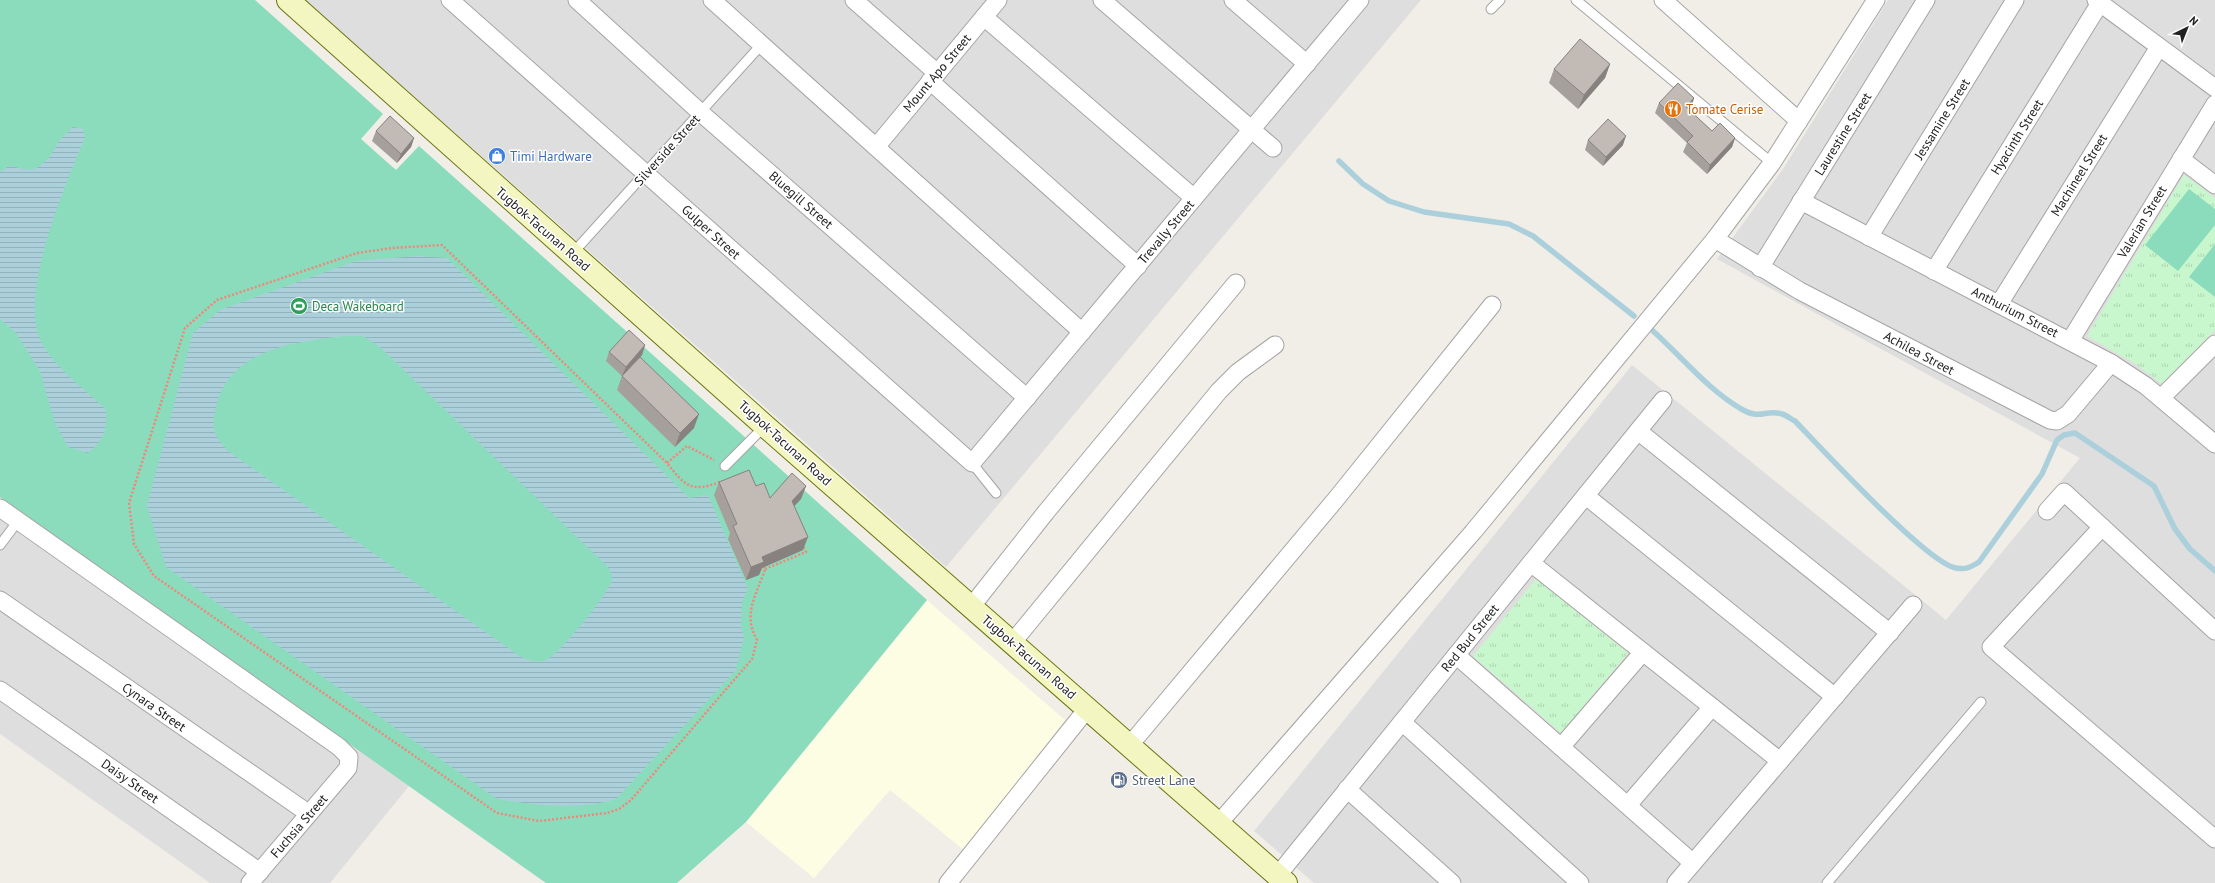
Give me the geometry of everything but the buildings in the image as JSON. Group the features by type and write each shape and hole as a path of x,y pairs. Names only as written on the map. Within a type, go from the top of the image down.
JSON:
{"street":[{"name":"Tugbok-Tacunan Road","path":"288,0 765,426 1282,879"},
{"name":"Gulper Street","path":"450,0 972,463"},
{"name":"Bluegill Street","path":"577,0 701,113 1027,398"},
{"path":"712,0 1082,332"},
{"path":"854,0 934,77 1138,266"},
{"path":"1102,0 1273,148"},
{"path":"1233,0 1307,64"},
{"name":"Trevally Street","path":"972,463 1360,0"},
{"path":"1663,0 1799,121"},
{"path":"1219,823 1473,532 1715,239 1772,163 1875,0"},
{"name":"Laurestine Street","path":"1760,268 1926,0"},
{"name":"Jessamine Street","path":"1869,237 2015,0"},
{"path":"2098,2 2215,88"},
{"name":"Hyacinth Street","path":"1934,271 2098,2"},
{"path":"990,6 1194,198"},
{"name":"Mount Apo Street","path":"876,147 990,6"},
{"name":"Machineel Street","path":"1999,304 2159,47"},
{"name":"Valerian Street","path":"2070,341 2215,104"},
{"path":"2181,159 2215,185"},
{"name":"Anthurium Street","path":"1801,201 2111,363 2161,398 2215,444"},
{"name":"Achilea Street","path":"1715,239 1760,268 1814,298 2050,420 2057,421 2068,414 2111,363"},
{"path":"971,607 1051,506 1236,283"},
{"path":"1129,746 1336,499 1492,305"},
{"path":"2161,398 2215,344"},
{"path":"1012,643 1219,391 1238,372 1275,345"},
{"name":"Red Bud Street","path":"1282,879 1347,789 1663,400"},
{"path":"1638,431 1890,632"},
{"path":"2047,511 2064,492 2215,631"},
{"path":"1586,496 1835,697"},
{"path":"0,508 18,521"},
{"name":"Fuchsia Street","path":"18,521 339,747 349,757 348,768 308,813 255,877"},
{"path":"2102,527 1991,647 2215,839"},
{"path":"1531,563 1780,761"},
{"name":"Cynara Street","path":"0,600 308,813"},
{"path":"1676,883 1913,605"},
{"path":"1561,747 1643,652"},
{"path":"1456,655 1693,863"},
{"name":"Daisy Street","path":"0,690 255,877"},
{"path":"1628,806 1712,707"},
{"path":"948,883 1087,709"},
{"path":"1402,722 1580,883"},
{"path":"1347,789 1452,883"}],"lane":[{"path":"1491,9 1500,0"},
{"path":"1576,0 1772,163"},
{"name":"Silverside Street","path":"572,254 646,174 762,44"},
{"path":"725,466 765,426"},
{"path":"972,463 996,493"},
{"path":"0,545 18,521"},
{"path":"1827,883 1981,702"}],"path":[{"path":"722,482 701,488 690,486 677,476 667,463 442,245 392,248 357,253 217,300 185,328 129,503 134,544 154,576 497,813 539,821 607,813 619,809 631,800 752,659 757,640 751,630 749,617 752,604 765,569 762,562"},
{"path":"667,463 687,446 725,466"},
{"path":"765,569 806,552 800,538"}],"shaded area":[{"path":"305,0 1421,0 946,567"},
{"path":"1888,0 2215,0 2215,883 1314,883 1254,831 1632,365 1946,620 2080,458 1717,259 1783,169"},
{"path":"0,497 409,786 330,883 210,883 0,734"},
{"path":"927,600 1065,720 964,850 890,790 814,878 746,822"}],"green space":[{"name":"Deca Wakeboard","path":"0,0 255,0 383,114 361,139 396,170 419,146 927,600 746,822 677,883 546,883 0,497"},
{"path":"2184,175 2215,198 2215,330 2162,384 2137,365 2087,336"},
{"path":"2189,189 2215,209 2215,225 2178,271 2145,245"},
{"path":"2215,244 2215,297 2189,277"},
{"path":"1536,579 1628,653 1561,733 1473,656"}],"water":[{"path":"73,127 83,129 85,137 66,183 46,242 35,301 36,327 44,347 50,356 106,410 105,429 101,439 98,444 88,453 68,447 55,423 40,371 16,333 0,319 0,172 9,166 29,170 37,168 49,158 60,140"},
{"path":"417,256 447,258 689,498 708,495 748,589 742,601 741,628 744,637 736,670 616,799 586,805 556,806 497,799 166,567 147,506 193,333 220,310 356,261","holes":["343,336 363,336 380,347 609,568 612,580 594,609 563,646 545,661 534,661 521,657 228,451 216,436 214,431 214,415 223,388 235,372 249,361 266,352 305,341"]}],"waterway":[{"path":"1339,161 1363,184 1389,201 1424,212 1509,224 1533,236 1634,316"},
{"path":"1653,331 1707,384 1743,410 1754,414 1776,413 1784,415 1795,421 1900,527 1942,562 1956,568 1968,568 1979,562 2042,474 2057,440 2064,435 2075,433 2154,486 2175,529 2190,549 2215,571"}],"place":[{"name":"Tomate Cerise","path":"1673,109"},
{"name":"Timi Hardware","path":"497,156"},
{"name":"Deca Wakeboard","path":"299,306"},
{"name":"Street Lane","path":"1119,780"}]}
